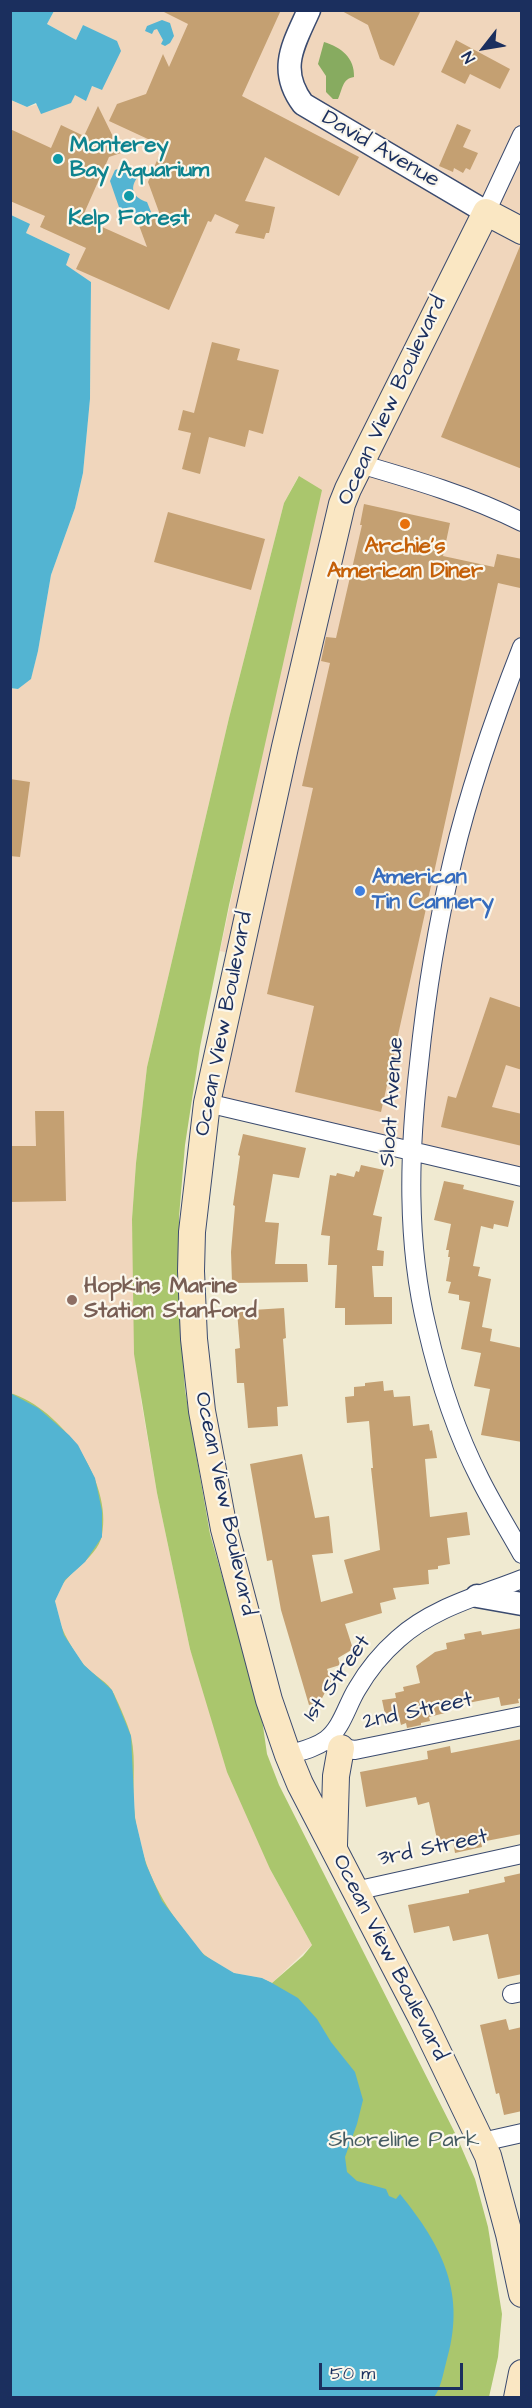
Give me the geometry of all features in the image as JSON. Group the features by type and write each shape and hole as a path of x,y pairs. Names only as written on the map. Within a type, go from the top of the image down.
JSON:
{"main road":[{"name":"David Avenue","path":"486,212 522,231"},
{"name":"Ocean View Boulevard","path":"486,212 348,489 337,522 207,1103 195,1201 191,1271 194,1339 202,1411 224,1529 269,1700 288,1755 334,1852 482,2142 495,2175 522,2294"},
{"path":"334,1744 334,1852"},
{"path":"517,2397 522,2373"}],"street":[{"name":"David Avenue","path":"309,10 289,58 289,72 293,88 303,104 486,212"},
{"path":"486,212 522,135"},
{"path":"360,465 418,480 491,506 522,522"},
{"name":"Sloat Avenue","path":"522,647 473,784 453,859 431,969 423,1027 412,1151 414,1242 420,1293 434,1358 463,1444 480,1480 522,1554"},
{"path":"207,1103 522,1177"},
{"name":"1st Street","path":"288,1755 334,1744 348,1704 367,1673 397,1639 431,1616 522,1580"},
{"path":"477,1596 522,1605"},
{"name":"2nd Street","path":"334,1744 355,1750 522,1716"},
{"name":"3rd Street","path":"355,1891 522,1854"},
{"path":"482,2142 522,2133"}],"shaded area":[{"path":"54,11 521,11 521,1170 207,1103 238,955 220,951 266,735 298,477 284,503 229,718 147,1067 132,1219 141,1400 157,1493 190,1649 270,1869 312,1945 272,1983 262,1978 234,1973 203,1955 162,1901 146,1864 135,1818 131,1736 112,1690 84,1665 64,1635 55,1601 65,1580 85,1562 38,1408 11,1393 11,688 18,689 31,678 51,575 75,508 83,473 90,399 91,282 65,265 70,254 26,233 29,224 11,215 11,100 27,107 75,95 92,86 102,90 83,25 76,40 47,24"}],"green space":[{"path":"324,42 346,54 354,70 354,77 345,82 338,99 333,99 326,92 326,76 318,64"},
{"name":"Shoreline Park","path":"299,476 322,490 229,905 200,1047 185,1145 179,1217 179,1300 185,1390 210,1534 261,1712 267,1754 279,1785 456,2135 475,2179 488,2227 502,2314 498,2357 489,2397 11,2397 10,1393 29,1401 47,1414 64,1431 79,1450 91,1471 99,1493 103,1514 99,1544 63,1583 58,1591 55,1608 65,1635 75,1653 85,1666 112,1690 128,1725 133,1746 134,1807 137,1832 150,1874 164,1900 202,1953 238,1975 272,1983 312,1945 270,1869 227,1772 190,1649 157,1493 134,1354 132,1219 147,1067 229,718 284,503"}],"water":[{"path":"11,10 54,11 47,24 76,40 83,25 117,41 121,51 102,90 92,86 86,101 75,95 71,103 41,114 36,103 27,107 11,100"},
{"path":"162,20 170,23 174,36 165,46 161,44 163,40 157,29 152,34 145,31 147,26"},
{"path":"126,166 135,170 137,178 133,186 134,193 147,202 151,212 145,219 144,217 137,220 121,213 110,181 115,170"},
{"path":"11,215 30,224 26,233 70,254 66,265 91,282 90,399 83,473 75,508 51,575 31,679 18,689 10,688"},
{"path":"10,1393 38,1408 69,1435 78,1445 95,1478 102,1511 102,1537 85,1562 65,1580 55,1601 64,1635 84,1665 112,1690 131,1736 135,1818 146,1864 162,1901 204,1955 234,1973 262,1978 272,1983 298,1998 317,2019 331,2042 355,2072 363,2100 345,2157 347,2172 357,2181 386,2189 389,2196 396,2199 400,2194 428,2233 439,2253 452,2293 454,2315 452,2338 446,2363 434,2397 11,2397"}],"building":[{"name":"Monterey Bay Aquarium","path":"160,10 281,10 242,96 359,157 339,196 265,157 245,201 275,207 269,233 266,233 264,239 235,233 239,225 215,214 211,222 208,221 169,310 76,269 86,248 40,227 45,216 10,201 10,129 51,148 61,125 84,136 98,106 121,153 109,157 82,218 147,247 137,220 159,212 148,182 163,146 109,121 117,104 146,94 163,54 169,67 188,24"},
{"path":"340,10 421,10 394,66 380,59 368,25"},
{"path":"456,40 510,69 500,89 470,74 465,84 441,72"},
{"path":"457,124 471,130 463,147 478,153 470,170 466,168 463,173 454,168 453,172 439,166"},
{"path":"520,246 522,246 522,469 441,437"},
{"path":"212,342 240,349 237,360 279,370 263,434 249,430 245,447 209,437 200,474 182,469 191,433 178,430 183,410 194,413"},
{"name":"American Tin Cannery","path":"364,504 450,523 443,556 494,567 497,554 522,559 520,588 498,583 381,1112 295,1092 314,1006 267,994 313,788 302,786 330,663 321,661 326,637 336,638 362,525 360,525"},
{"path":"168,512 265,539 251,590 154,562"},
{"path":"10,779 30,782 20,857 10,856"},
{"path":"490,997 522,1008 522,1070 506,1065 492,1107 522,1114 522,1146 441,1127 448,1096 456,1098"},
{"path":"35,1111 64,1111 66,1201 10,1202 10,1146 36,1146"},
{"path":"243,1134 306,1148 299,1178 273,1174 265,1222 279,1223 275,1264 307,1264 308,1282 232,1283 231,1252 235,1206 233,1205 240,1156 238,1155"},
{"path":"361,1165 384,1170 373,1215 382,1217 377,1250 384,1251 383,1266 372,1266 374,1297 392,1297 392,1324 345,1325 345,1308 335,1308 337,1265 328,1265 330,1236 321,1235 330,1175 336,1176 337,1173 354,1177"},
{"path":"444,1181 464,1185 463,1189 514,1201 508,1227 494,1224 493,1229 481,1226 473,1266 480,1267 478,1276 491,1279 482,1327 492,1329 490,1341 522,1348 522,1442 481,1435 490,1389 474,1386 481,1353 461,1349 470,1302 459,1300 459,1295 448,1293 451,1282 446,1281 450,1257 448,1257 449,1250 446,1250 451,1224 434,1220"},
{"path":"284,1308 286,1338 283,1339 288,1406 277,1407 278,1426 248,1428 244,1383 237,1383 235,1349 240,1348 237,1311"},
{"path":"383,1381 384,1391 393,1390 394,1397 410,1396 413,1426 429,1424 430,1431 432,1430 437,1458 425,1459 430,1517 467,1512 470,1535 447,1538 450,1564 428,1570 429,1584 393,1588 396,1599 380,1603 382,1613 345,1624 353,1649 338,1658 340,1665 327,1669 331,1681 320,1702 309,1705 281,1610 272,1560 267,1561 250,1464 302,1454 315,1518 329,1516 333,1553 312,1555 321,1602 353,1593 344,1560 380,1550 371,1468 373,1468 369,1421 347,1423 345,1397 354,1396 354,1387"},
{"path":"522,1628 522,1698 518,1699 519,1703 501,1706 499,1697 447,1707 449,1712 429,1717 430,1721 407,1728 406,1723 401,1725 399,1717 386,1719 382,1700 396,1698 395,1693 404,1691 403,1687 420,1683 416,1666 435,1652 447,1649 446,1643 465,1639 464,1634 481,1631 482,1635"},
{"path":"522,1739 522,1834 481,1842 482,1847 455,1853 453,1841 438,1844 429,1802 418,1805 416,1797 366,1807 360,1772 428,1759 427,1751 450,1746 451,1753"},
{"path":"522,1873 522,1974 498,1979 488,1934 453,1941 449,1926 414,1933 408,1905 469,1893 469,1890 505,1882 504,1877"},
{"path":"506,2019 509,2030 522,2027 522,2111 504,2115 499,2093 496,2094 480,2025"}],"place":[{"name":"Monterey Bay Aquarium","path":"58,159"},
{"name":"Kelp Forest","path":"129,196"},
{"name":"Archie's American Diner","path":"405,524"},
{"name":"American Tin Cannery","path":"360,891"},
{"name":"Hopkins Marine Station Stanford","path":"72,1300"}]}
